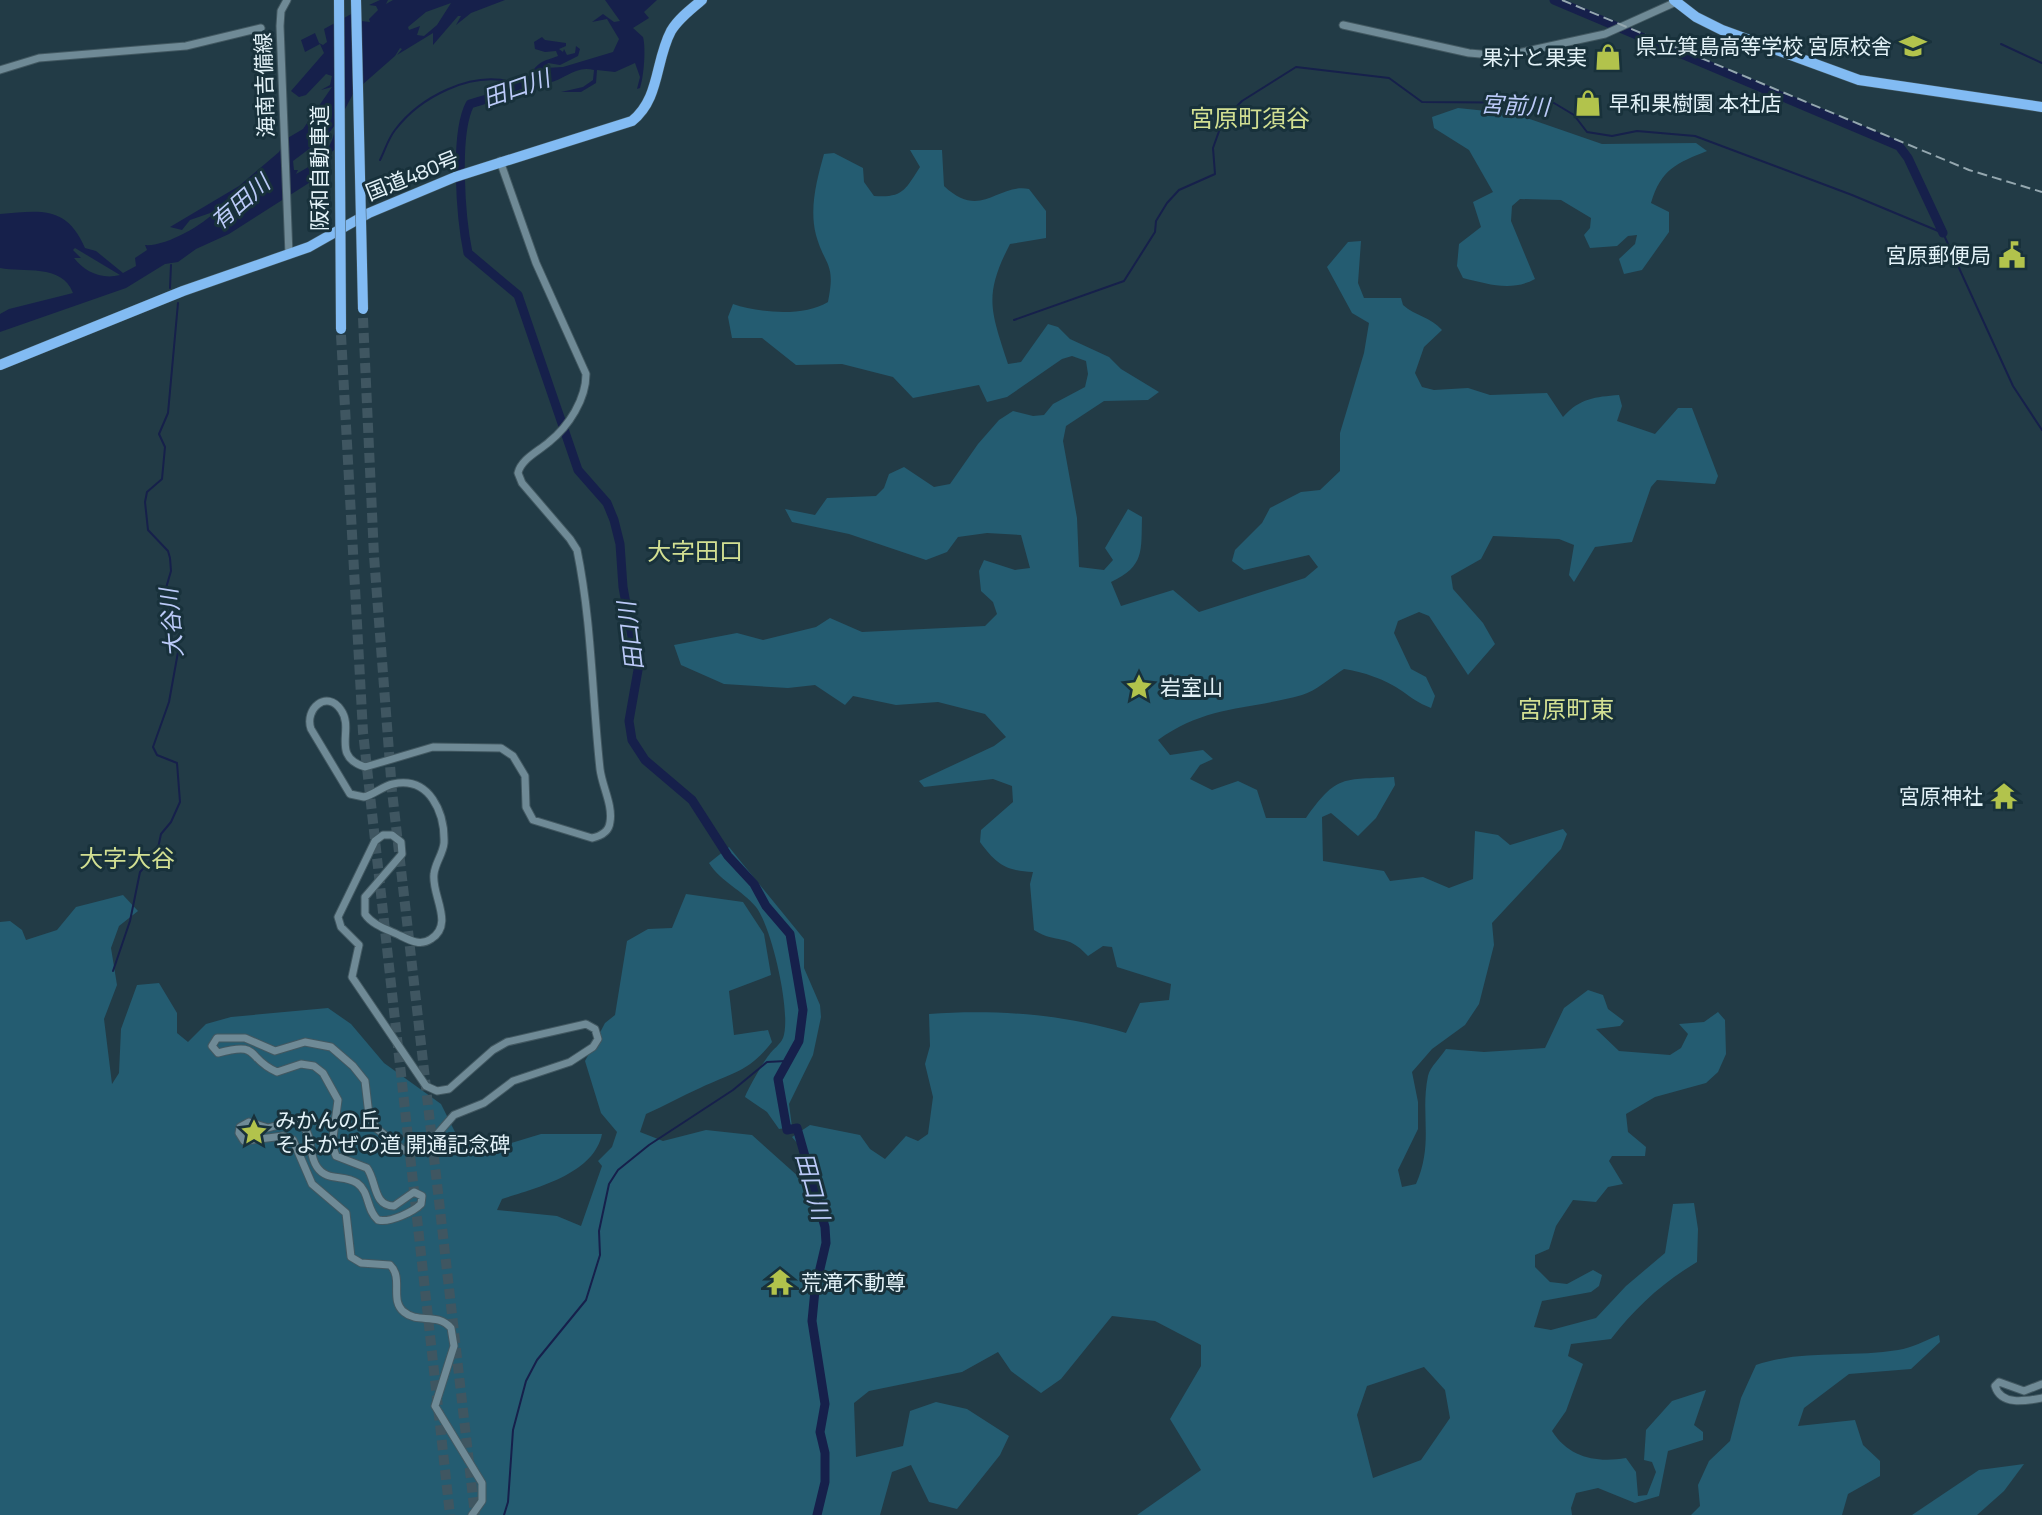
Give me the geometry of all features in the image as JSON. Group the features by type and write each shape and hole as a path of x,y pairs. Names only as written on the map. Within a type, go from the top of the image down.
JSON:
{"highway":[{"name":"阪和自動車道","path":"339,0 341,332"},
{"name":"阪和自動車道","path":"356,0 363,313"},
{"name":"国道480号","path":"0,365 209,281 289,255 369,213 462,174 632,121 643,113 649,100 671,31 702,0"},
{"path":"1675,1 1696,17 1722,30 1859,80 2042,107"}],"street":[{"name":"海南吉備線","path":"287,0 281,11 280,26 289,255"},
{"path":"1343,25 1469,53 1504,56 1599,36 1640,16 1666,9 1675,1"},
{"path":"0,70 39,58 186,46 261,28"},
{"path":"472,1515 482,1501 482,1483 435,1406 454,1346 451,1328 439,1318 413,1317 401,1310 397,1299 397,1275 390,1265 353,1259 349,1251 348,1221 344,1209 312,1184 293,1140 283,1136 244,1141 239,1133 240,1127 249,1122 268,1129 293,1121 303,1125 318,1168 328,1176 351,1180 360,1185 372,1214 378,1220 391,1220 416,1208 421,1203 422,1196 414,1192 394,1206 383,1204 378,1199 367,1168 336,1156 332,1145 338,1100 320,1070 305,1064 277,1072 244,1048 231,1048 218,1053 212,1046 213,1040 222,1037 245,1038 275,1051 305,1042 326,1045 348,1061 365,1082 369,1115 376,1128 402,1149 412,1153 424,1149 454,1115 484,1103 513,1081 566,1064 596,1044 596,1031 586,1024 516,1039 493,1050 449,1088 437,1091 426,1086 352,977 359,945 341,927 338,917 375,841 380,836 392,835 401,842 402,854 365,897 365,914 372,922 417,943 427,942 438,934 442,919 434,875 444,843 441,812 426,792 409,783 391,785 364,797 353,796 311,729 308,719 317,704 328,701 338,706 344,717 346,753 355,763 365,766 433,747 500,748 513,756 525,776 526,807 533,820 592,838 607,831 611,818 600,768 594,664 577,551 519,476 523,463 558,435 566,424 582,396 586,374 536,263 500,161"},
{"path":"2042,1384 2024,1391 1999,1382 1995,1386 1998,1394 2012,1401 2042,1398"}],"shaded area":[{"path":"1458,108 1515,114 1602,144 1696,143 1707,151 1672,169 1655,191 1651,203 1669,212 1669,232 1642,270 1624,274 1619,259 1635,244 1637,235 1628,236 1617,246 1590,248 1584,235 1590,228 1591,218 1561,200 1520,199 1512,206 1511,221 1535,279 1508,286 1490,284 1463,278 1457,266 1459,244 1481,227 1473,202 1493,192 1469,150 1434,128 1432,117"},
{"path":"910,150 942,150 944,186 957,196 979,201 1007,191 1029,189 1046,211 1046,238 1010,244 996,277 992,304 1008,364 1021,362 1048,324 1058,327 1070,339 1109,357 1121,369 1159,392 1148,400 1104,401 1066,426 1063,441 1077,518 1079,567 1104,570 1113,560 1105,548 1128,509 1142,517 1139,556 1130,570 1111,582 1121,606 1173,590 1199,612 1305,578 1318,567 1309,555 1244,570 1232,561 1235,550 1262,523 1270,508 1301,492 1320,490 1340,471 1340,433 1364,353 1369,323 1352,313 1327,267 1348,242 1361,241 1358,283 1364,298 1401,298 1408,309 1442,330 1424,347 1415,373 1422,387 1434,390 1468,388 1490,395 1547,393 1563,417 1588,400 1619,395 1622,406 1617,421 1655,434 1678,408 1692,408 1718,476 1715,484 1657,480 1651,487 1632,542 1595,547 1574,582 1569,575 1574,545 1559,539 1493,536 1481,559 1451,576 1453,589 1483,623 1495,644 1468,675 1429,616 1419,612 1398,621 1394,633 1411,669 1426,677 1435,696 1431,708 1381,680 1344,669 1307,693 1211,714 1193,720 1158,740 1170,755 1203,750 1213,759 1200,765 1190,779 1212,790 1238,781 1257,790 1266,818 1306,818 1326,793 1342,782 1394,777 1395,785 1376,818 1358,836 1331,813 1322,817 1323,861 1384,871 1390,881 1423,877 1449,888 1473,879 1475,831 1498,835 1510,845 1563,829 1567,834 1561,849 1492,923 1494,945 1479,1004 1465,1025 1432,1049 1412,1072 1418,1102 1418,1129 1398,1170 1402,1187 1416,1184 1421,1169 1426,1142 1425,1104 1428,1076 1446,1049 1484,1052 1545,1048 1564,1008 1588,990 1603,995 1608,1009 1624,1021 1620,1026 1596,1029 1619,1051 1670,1055 1681,1048 1688,1034 1679,1024 1704,1022 1718,1012 1725,1020 1726,1054 1718,1072 1706,1083 1655,1097 1626,1114 1628,1132 1646,1147 1645,1156 1612,1156 1609,1161 1623,1184 1608,1187 1596,1202 1573,1200 1556,1226 1549,1249 1535,1255 1535,1267 1550,1282 1567,1284 1593,1270 1602,1275 1599,1286 1591,1292 1542,1301 1534,1327 1551,1330 1596,1318 1626,1286 1665,1253 1673,1204 1694,1203 1698,1229 1697,1262 1650,1296 1611,1339 1571,1344 1568,1356 1583,1364 1566,1411 1552,1431 1575,1453 1594,1459 1626,1458 1636,1472 1638,1496 1647,1495 1656,1472 1652,1462 1644,1460 1646,1430 1672,1401 1706,1390 1694,1425 1703,1432 1703,1440 1668,1451 1659,1496 1635,1503 1598,1488 1576,1493 1571,1508 1572,1515 1137,1515 1201,1470 1170,1419 1201,1366 1201,1345 1155,1321 1112,1316 1061,1379 1041,1393 1011,1371 998,1352 962,1372 869,1391 854,1403 856,1457 903,1446 910,1411 936,1402 967,1409 1009,1436 1000,1455 957,1509 929,1502 911,1465 892,1472 880,1515 0,1515 0,922 10,921 22,930 26,940 57,930 76,907 123,895 138,911 119,926 111,948 117,985 104,1019 112,1084 119,1073 121,1029 137,985 159,983 177,1013 177,1033 188,1042 206,1024 231,1017 328,1008 351,1024 384,1063 441,1104 456,1134 488,1150 541,1134 602,1134 597,1148 576,1169 546,1184 502,1199 497,1210 557,1216 581,1226 602,1166 598,1161 612,1147 617,1132 601,1113 585,1061 605,1023 615,1015 627,941 648,929 672,928 686,894 743,902 764,934 771,975 729,991 734,1035 768,1030 772,1042 748,1066 646,1114 640,1132 663,1141 706,1130 752,1135 800,1178 820,1170 792,1137 810,1125 860,1135 870,1149 885,1159 906,1136 918,1141 928,1134 933,1097 925,1064 930,1046 929,1014 978,1012 1053,1017 1126,1033 1140,1003 1169,1000 1171,984 1117,967 1112,947 1103,946 1088,956 1068,941 1034,930 1030,884 1033,872 1002,865 980,842 981,830 1013,802 1012,786 993,779 924,787 919,781 994,746 1006,737 985,714 938,702 896,705 853,696 845,705 815,685 788,688 724,684 681,665 674,645 737,633 763,640 816,627 830,618 862,632 985,626 997,614 993,602 981,591 979,571 984,560 1015,570 1030,568 1021,535 987,533 958,537 947,552 926,560 849,534 792,522 785,509 815,515 827,498 876,496 884,488 889,474 904,467 934,487 950,484 999,420 1013,411 1033,416 1044,415 1053,404 1085,387 1088,374 1086,361 1072,356 1062,359 1007,397 987,402 979,385 913,398 893,377 842,364 796,365 762,338 732,338 728,317 733,304 755,310 794,312 828,302 830,272 816,235 813,214 824,154 834,153 863,168 864,182 874,196 891,196 902,191 920,167","holes":["1424,1367 1445,1390 1450,1418 1421,1460 1373,1478 1357,1415 1367,1386"]},
{"path":"729,847 804,939 804,968 820,1005 821,1017 813,1055 789,1104 792,1127 779,1129 767,1112 745,1097 763,1063 783,1038 785,1011 779,971 762,917 756,907 719,876 709,863"},
{"path":"1939,1335 1940,1342 1911,1369 1849,1374 1804,1408 1798,1426 1855,1420 1863,1445 1880,1461 1880,1476 1848,1494 1842,1515 1691,1515 1700,1506 1698,1485 1709,1461 1730,1441 1741,1398 1756,1365 1809,1355 1898,1350"},
{"path":"2024,1464 2004,1491 1977,1515 1912,1515 1979,1470"}],"water":[{"name":"有田川","path":"380,0 388,0 386,4 393,0 505,0 471,13 456,25 461,16 458,16 433,45 433,33 397,55 402,49 400,48 395,56 354,92 344,111 337,147 315,168 312,181 229,234 196,249 178,262 165,264 126,288 0,332 0,314 9,309 73,293 68,284 51,273 0,268 0,214 52,214 70,224 85,248 96,251 123,273 136,266 135,258 147,250 145,245 163,243 202,223 216,211 190,220 182,230 170,227 239,186 279,152 286,139 303,129 332,87 321,90 330,85 332,76 326,74 306,95 299,97 291,91 324,53 320,44 305,52 301,40 315,33 319,43 323,45 327,42 324,29 353,13 361,21 370,22 369,19 378,10 376,6 369,5","holes":["451,3 437,25 424,36 417,35 420,26 409,30 408,27 426,12","335,125 327,149 310,166 296,174 298,170 294,170 293,161 317,143 315,151","75,248 120,275 106,276 88,270 74,258 81,258 73,250"]},
{"path":"605,0 657,0 644,12 649,18 633,28 643,37 644,42 640,88 637,89 640,77 635,63 615,72 597,70 596,83 581,92 561,92 583,87 593,80 594,70 582,69 554,81 508,94 512,81 529,76 542,62 558,56 556,51 535,49 534,42 542,37 545,40 566,43 566,46 559,49 563,52 564,49 567,55 575,53 576,46 580,49 578,56 560,65 548,63 545,68 563,67 613,52 619,39 607,19 592,22 603,14 614,22 620,21"}],"waterway":[{"path":"1554,0 1899,146 1908,158 1943,233"},
{"path":"2001,44 2042,63"},
{"name":"宮前川","path":"1014,320 1124,281 1155,232 1156,221 1167,203 1179,190 1215,174 1213,148 1223,120 1242,101 1296,67 1389,78 1422,102 1554,103 1574,115 1587,132 1612,136 1637,131 1695,136 1852,195 1943,233 2013,386 2042,430"},
{"path":"380,160 395,130 432,97 480,80 511,82"},
{"name":"田口川","path":"516,85 503,94 470,104 465,118 460,177 468,253 518,295 578,470 607,503 614,520 620,544 623,587 638,670 629,721 632,740 645,760 692,800 728,856 754,884 766,906 790,934 803,1010 799,1041 778,1079 787,1130 797,1128 825,1227 826,1243 815,1290 812,1321 825,1404 820,1432 825,1453 825,1482 817,1515"},
{"name":"大谷川","path":"170,288 171,265"},
{"name":"大谷川","path":"113,971 130,921 140,872 157,853 161,834 171,822 180,802 177,763 157,755 153,747 169,702 178,652 169,633 171,612 166,588 171,571 170,558 168,551 148,530 145,502 147,492 162,479 165,447 159,434 168,413 178,303"},
{"path":"504,1515 508,1502 513,1430 526,1381 537,1360 586,1300 600,1255 599,1231 609,1184 618,1170 649,1145 733,1090 767,1062 786,1061"}],"tunnel":[{"path":"363,318 374,556 392,791 475,1515"},
{"path":"341,335 363,732 450,1515"}],"railway":[{"path":"1562,0 1969,170 2042,192"}],"place":[{"name":"県立箕島高等学校 宮原校舎","path":"1913,46"},
{"name":"果汁と果実","path":"1608,57"},
{"name":"早和果樹園 本社店","path":"1588,103"},
{"name":"宮原郵便局","path":"2012,255"},
{"name":"岩室山","path":"1139,687"},
{"name":"宮原神社","path":"2004,796"},
{"name":"みかんの丘 そよかぜの道 開通記念碑","path":"254,1132"},
{"name":"荒滝不動尊","path":"780,1282"}],"district":[{"name":"宮原町須谷","path":"1250,118"},
{"name":"大字田口","path":"695,551"},
{"name":"宮原町東","path":"1566,709"},
{"name":"大字大谷","path":"127,858"}]}
